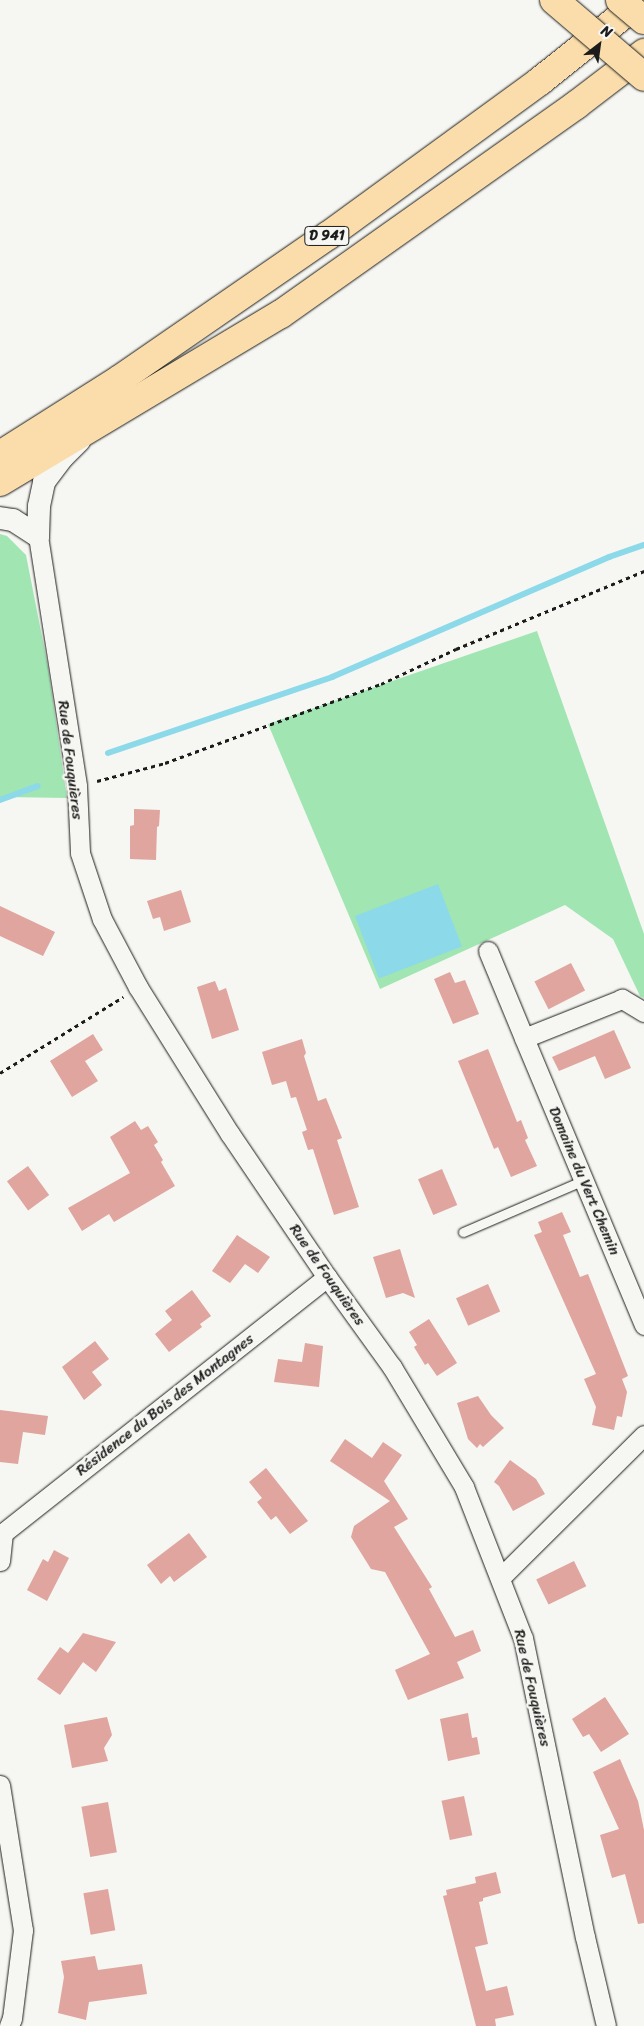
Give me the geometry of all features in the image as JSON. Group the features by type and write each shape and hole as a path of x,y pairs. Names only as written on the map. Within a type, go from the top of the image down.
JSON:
{"main road":[{"path":"554,0 644,77"},
{"path":"620,0 644,20"},
{"name":"D 941","path":"0,455 120,379 329,235 540,82 642,0"},
{"name":"D 941","path":"0,482 281,314 576,105 644,53"}],"street":[{"path":"38,536 39,506 44,482 63,457 95,425"},
{"path":"0,518 13,520 38,536"},
{"name":"Rue de Fouquières","path":"38,536 77,786 80,854 102,919 138,987 230,1134 327,1277 392,1367 464,1487 523,1638 585,1938 606,2026"},
{"name":"Domaine du Vert Chemin","path":"488,951 644,1325"},
{"path":"524,1038 622,999 644,1012"},
{"name":"Résidence du Bois des Montagnes","path":"0,1560 2,1534 327,1277"},
{"path":"500,1578 644,1436"},
{"path":"0,1785 22,1930 12,2018 9,2026"}],"lane":[{"path":"463,1232 584,1180"}],"path":[{"path":"77,786 165,763 363,691 456,648 644,571"},
{"path":"0,1073 138,987"}],"green space":[{"path":"0,534 7,536 26,555 48,667 67,798 6,797 0,800"},
{"path":"537,631 644,934 644,998 640,996 613,939 565,905 380,989 268,724"}],"water":[{"path":"438,884 462,947 379,978 355,916"}],"building":[{"path":"134,809 160,810 159,826 157,827 156,860 130,859 130,826 134,825"},
{"path":"181,890 191,922 164,931 160,917 153,919 147,901"},
{"path":"0,906 55,932 43,956 0,936"},
{"path":"571,963 585,991 549,1009 534,982"},
{"path":"450,972 455,983 465,980 479,1014 453,1024 434,979"},
{"path":"215,981 219,991 226,988 239,1030 212,1039 197,987"},
{"path":"614,1030 631,1068 605,1079 595,1056 559,1071 552,1057"},
{"path":"93,1034 103,1050 85,1061 98,1081 72,1097 50,1061"},
{"path":"302,1039 306,1053 304,1056 318,1101 326,1098 342,1138 337,1140 359,1207 334,1215 313,1149 308,1150 302,1132 307,1130 296,1097 291,1098 286,1081 272,1085 262,1052"},
{"path":"488,1049 517,1122 521,1120 528,1138 525,1140 537,1166 511,1177 498,1147 494,1149 458,1061"},
{"path":"135,1121 141,1130 148,1126 158,1142 154,1145 163,1160 161,1162 175,1186 114,1222 109,1214 82,1231 68,1208 130,1173 110,1137"},
{"path":"28,1166 49,1195 28,1210 7,1181"},
{"path":"442,1169 457,1205 433,1215 418,1179"},
{"path":"562,1212 571,1232 563,1235 580,1277 588,1274 628,1376 622,1379 627,1392 622,1417 617,1416 614,1430 592,1425 596,1407 584,1379 596,1374 534,1235 542,1232 538,1222"},
{"path":"237,1235 270,1257 258,1273 245,1264 230,1283 212,1271"},
{"path":"400,1249 415,1298 403,1293 386,1298 373,1257"},
{"path":"488,1284 500,1311 468,1326 456,1298"},
{"path":"192,1290 211,1316 200,1324 202,1327 169,1352 155,1334 172,1320 165,1311"},
{"path":"429,1319 457,1363 437,1376 428,1363 425,1365 414,1347 417,1345 409,1332"},
{"path":"95,1341 109,1359 92,1372 102,1385 84,1400 62,1367"},
{"path":"305,1343 323,1346 319,1387 274,1382 278,1359 302,1362"},
{"path":"478,1396 491,1415 504,1428 483,1447 480,1444 477,1448 468,1439 457,1403"},
{"path":"0,1410 48,1416 45,1435 23,1432 18,1464 0,1462"},
{"path":"345,1439 372,1458 383,1442 402,1455 384,1481 408,1519 394,1527 432,1587 429,1589 455,1637 473,1630 481,1651 457,1662 464,1678 408,1700 395,1670 430,1654 385,1572 371,1569 351,1537 354,1526 390,1501 330,1461"},
{"path":"510,1460 536,1479 545,1494 513,1511 499,1486 494,1482"},
{"path":"266,1468 308,1521 290,1534 276,1516 271,1520 257,1502 262,1498 249,1482"},
{"path":"189,1533 207,1557 174,1582 170,1576 161,1584 147,1565"},
{"path":"54,1550 69,1558 47,1601 27,1590 43,1559 48,1562"},
{"path":"574,1561 586,1586 549,1605 536,1579"},
{"path":"83,1633 116,1642 96,1672 83,1662 60,1695 37,1679 60,1647 68,1653"},
{"path":"605,1697 629,1734 601,1752 589,1734 583,1737 572,1719"},
{"path":"468,1713 472,1738 477,1737 480,1754 448,1761 440,1719"},
{"path":"107,1717 112,1735 104,1748 108,1761 72,1768 64,1725"},
{"path":"620,1759 638,1801 644,1830 644,1923 638,1924 625,1874 612,1878 600,1835 619,1829 593,1772"},
{"path":"464,1796 472,1835 450,1840 442,1801"},
{"path":"108,1802 117,1852 90,1857 81,1807"},
{"path":"496,1872 501,1893 483,1898 483,1901 479,1902 488,1944 475,1947 486,1991 507,1986 514,2015 495,2019 496,2026 476,2026 443,1896 447,1895 446,1890 476,1883 475,1877"},
{"path":"108,1889 115,1930 91,1935 83,1893"},
{"path":"95,1956 98,1970 142,1964 147,1994 89,2002 86,2020 58,2013 64,1977 61,1961"}],"waterway":[{"path":"108,753 332,677 609,557 644,545"},
{"path":"0,800 38,786"}]}
